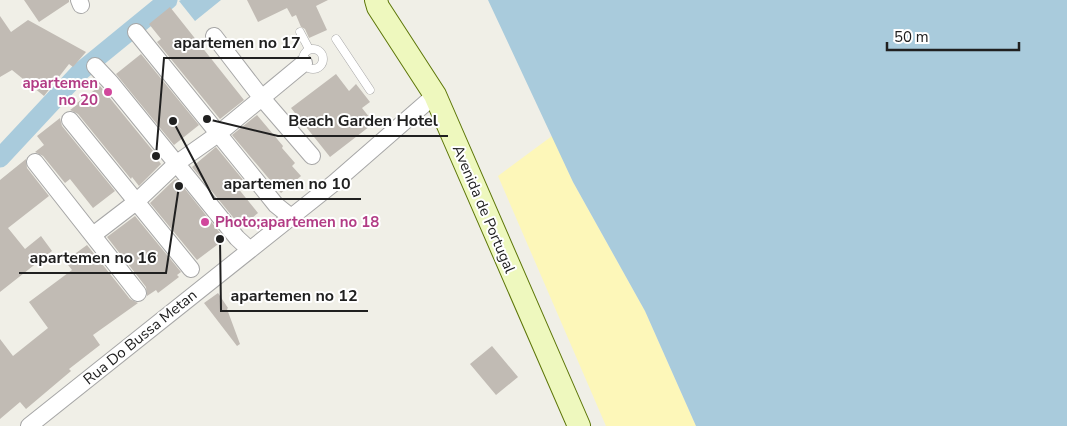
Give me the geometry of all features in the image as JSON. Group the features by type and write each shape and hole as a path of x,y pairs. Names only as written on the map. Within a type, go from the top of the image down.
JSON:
{"main road":[{"name":"Avenida de Portugal","path":"376,0 378,7 435,95 579,426"}],"street":[{"path":"136,32 278,206 291,217"},
{"path":"214,36 312,156"},
{"path":"93,236 136,202 177,163 218,134 262,97 306,56"},
{"path":"95,66 111,83 237,238 250,250"},
{"name":"Rua Do Bussa Metan","path":"29,426 334,183 435,95"},
{"path":"70,120 191,269"},
{"path":"35,162 138,293"}],"lane":[{"path":"300,32 306,56"},
{"path":"336,39 370,90"}],"sand":[{"path":"552,136 573,182 645,311 696,426 606,426 498,176"}],"water":[{"path":"221,0 195,21 179,1"},
{"path":"488,0 1067,0 1067,426 696,426 645,311 573,182"}],"building":[{"path":"24,0 69,0 69,2 39,22"},
{"path":"247,0 328,0 316,6 327,30 309,38 305,29 301,27 296,15 292,17 287,8 258,22"},
{"path":"170,7 244,100 220,119 157,42 161,39 149,24"},
{"path":"0,16 11,32 28,20 86,52 73,67 69,64 44,96 12,70 0,77"},
{"path":"141,54 199,125 174,145 116,74"},
{"path":"336,74 349,91 356,84 370,102 362,108 374,123 330,157 291,108"},
{"path":"100,86 158,157 161,164 139,186 132,177 131,179 78,114 70,110"},
{"path":"257,115 283,146 282,148 295,163 292,166 301,176 281,193 232,135"},
{"path":"60,118 62,126 115,191 93,208 70,179 65,183 43,156 35,152 44,145 37,136"},
{"path":"216,147 244,181 237,187 258,213 241,227 192,167"},
{"path":"26,159 27,168 49,196 8,228 25,249 41,236 52,251 0,292 0,180"},
{"path":"177,179 225,239 197,260 150,203"},
{"path":"135,216 181,272 177,275 179,277 158,293 156,290 147,296 146,287 107,237"},
{"path":"87,245 130,299 138,303 93,335 100,345 69,369 71,371 26,409 20,402 0,419 0,339 13,356 48,328 29,302 72,270 65,261"},
{"path":"218,293 228,308 240,344 237,346 204,303"},
{"path":"492,346 518,377 496,395 470,364"}],"waterway":[{"path":"0,158 81,71 168,0"}],"place":[{"name":"apartemen no 20","path":"108,92"},
{"name":"Beach Garden Hotel","path":"207,119"},
{"name":"apartemen no 10","path":"173,121"},
{"name":"apartemen no 17","path":"156,156"},
{"name":"apartemen no 16","path":"179,186"},
{"name":"Photo;apartemen no 18","path":"205,222"},
{"name":"apartemen no 12","path":"220,239"}]}
